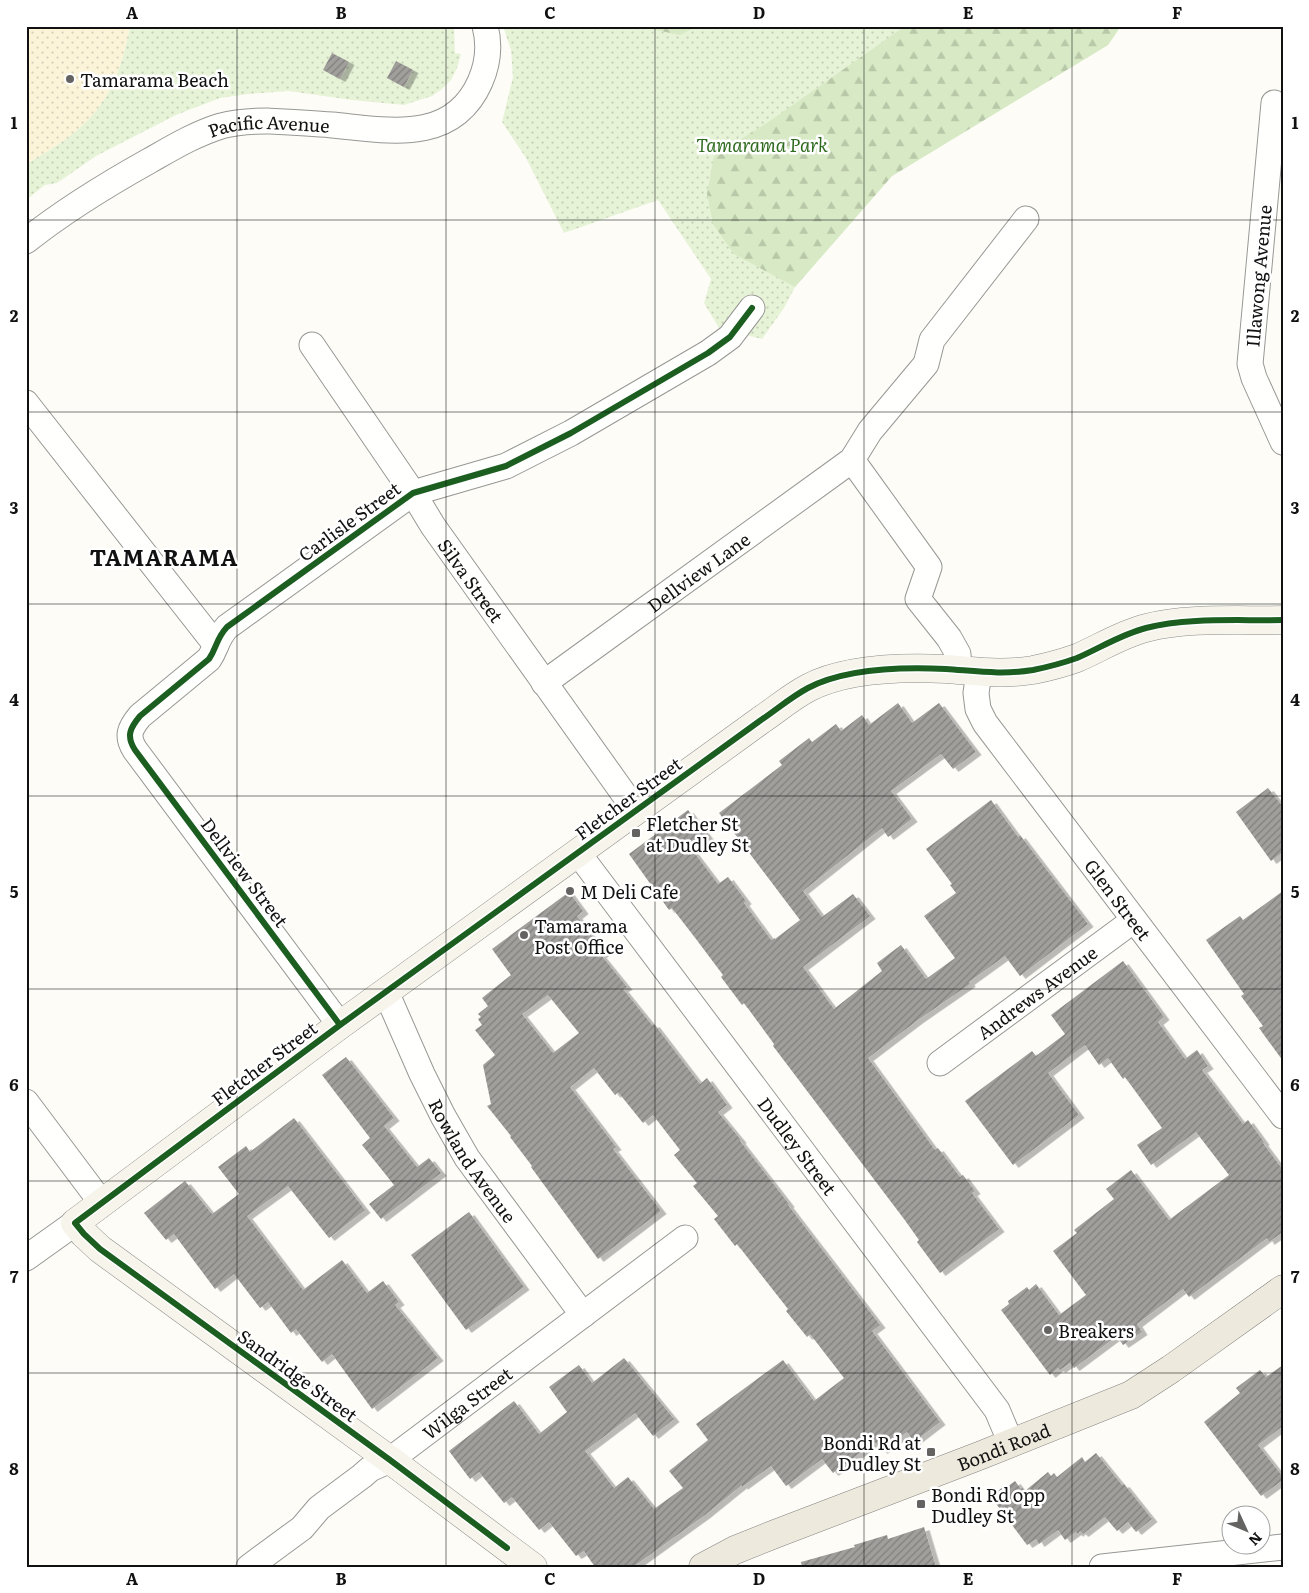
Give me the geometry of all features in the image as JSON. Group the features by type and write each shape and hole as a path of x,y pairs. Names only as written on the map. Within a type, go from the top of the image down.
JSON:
{"main road":[{"name":"Bondi Road","path":"703,1567 735,1550 1131,1395 1171,1369 1283,1289"}],"street":[{"name":"Pacific Avenue","path":"26,240 60,214 122,176 181,143 221,126 251,121 267,121 408,130 421,129 444,122 464,107 477,90 486,67 487,34"},
{"name":"Illawong Avenue","path":"1274,103 1250,364 1254,378 1283,442"},
{"path":"852,460 870,430 926,364 932,340 1026,219"},
{"name":"Carlisle Street","path":"130,736 132,725 140,716 209,659 219,636 227,627 413,493 506,466 571,433 708,353 730,337 752,308"},
{"name":"Silva Street","path":"312,345 413,493 432,526 636,811"},
{"path":"26,403 216,645"},
{"name":"Glen Street","path":"852,460 929,567 918,599 949,638 969,671 976,693 978,709 985,723 1283,1116"},
{"name":"Dellview Lane","path":"544,683 852,460"},
{"name":"Fletcher Street","path":"26,1258 340,1025 784,704 816,685 846,675 897,669 1021,671 1077,658 1129,633 1162,624 1283,620"},
{"name":"Dellview Street","path":"130,736 135,750 340,1025"},
{"name":"Dudley Street","path":"578,853 997,1410 1011,1443"},
{"name":"Andrews Avenue","path":"940,1063 1134,920"},
{"name":"Rowland Avenue","path":"386,992 422,1074 467,1158 583,1315"},
{"path":"26,1102 100,1202"},
{"name":"Sandridge Street","path":"75,1222 84,1234 100,1249 390,1460 533,1567"},
{"name":"Wilga Street","path":"250,1567 302,1528 319,1508 370,1469 390,1460 685,1238"},
{"path":"1102,1567 1283,1546"}],"green space":[{"path":"130,26 454,26 455,53 461,54 451,80 442,89 432,96 404,105 289,91 220,98 176,115 96,156 57,183 45,185 26,200 26,164 66,139 95,112 104,100 117,73"},
{"name":"Tamarama Park","path":"503,26 1121,26 1108,45 892,176 795,287 784,308 762,339 719,328 704,303 711,279 658,200 564,233 526,158 502,122 513,77 511,50"},
{"path":"636,26 698,26 680,35"},
{"path":"905,26 1121,26 1108,45 892,176 795,287 734,254 713,224 707,194 714,156 770,121"}],"sand":[{"name":"Tamarama Beach","path":"26,26 130,26 117,73 104,100 95,112 66,139 26,164"}],"building":[{"path":"332,53 349,62 340,79 323,70"},
{"path":"396,61 413,70 404,87 387,78"},
{"path":"898,703 912,723 939,703 976,752 953,769 941,754 891,791 912,819 888,837 882,828 803,891 822,917 853,894 870,916 803,967 834,1009 882,971 877,963 901,945 926,979 955,958 924,916 956,893 950,885 952,884 926,849 991,800 1018,837 1020,835 1088,924 1020,976 1005,956 969,982 970,984 868,1058 935,1150 938,1148 960,1177 963,1175 975,1191 972,1193 999,1229 940,1273 917,1242 919,1240 904,1219 773,1046 774,1044 744,1003 742,1005 721,977 723,975 672,908 669,910 629,854 688,810 710,839 693,851 718,884 728,877 771,940 775,939 800,920 719,813 782,765 779,761 809,738 812,742 836,724 841,731 862,715 869,725"},
{"path":"1268,788 1283,807 1283,852 1271,861 1236,812"},
{"path":"1283,891 1283,1061 1259,1028 1263,1026 1241,996 1244,994 1206,940 1240,916 1243,920"},
{"path":"569,892 583,911 577,916 604,953 601,955 627,987 623,989 652,1025 654,1024 700,1084 707,1078 727,1105 718,1112 880,1325 872,1331 940,1422 914,1442 907,1432 882,1451 875,1442 833,1473 822,1459 786,1486 771,1466 742,1487 742,1485 705,1515 633,1567 595,1567 584,1551 576,1556 549,1522 539,1530 512,1497 504,1503 479,1472 470,1479 449,1451 514,1401 539,1434 567,1412 549,1387 579,1365 592,1383 624,1358 674,1419 653,1436 635,1413 585,1451 614,1488 628,1477 654,1509 683,1488 669,1471 708,1440 696,1424 783,1360 814,1401 844,1378 810,1334 807,1337 786,1311 788,1309 737,1244 735,1246 714,1219 718,1216 693,1186 697,1183 674,1155 680,1150 653,1115 643,1123 618,1092 615,1095 594,1068 570,1087 616,1147 613,1149 661,1211 598,1259 531,1167 511,1136 487,1106 491,1104 483,1065 495,1055 475,1030 482,1025 478,1019 481,1017 478,1014 488,1006 482,998 511,975 492,949","holes":["548,995 579,1033 553,1053 522,1014"]},
{"path":"1123,961 1164,1017 1158,1022 1185,1059 1197,1050 1208,1066 1202,1070 1243,1124 1248,1120 1283,1170 1283,1232 1269,1242 1267,1238 1189,1297 1183,1289 1137,1324 1142,1332 1123,1345 1117,1336 1074,1368 1070,1363 1060,1370 1058,1368 1050,1375 1001,1310 1009,1304 1008,1301 1027,1287 1029,1290 1036,1284 1059,1315 1086,1295 1053,1251 1077,1233 1074,1230 1114,1199 1106,1189 1131,1170 1169,1220 1229,1175 1196,1132 1151,1165 1137,1145 1162,1128 1125,1077 1123,1079 1108,1058 1099,1065 1085,1045 1048,1073 1079,1115 1013,1165 965,1101 1032,1051 1036,1056 1065,1034 1051,1015"},
{"path":"346,1057 394,1118 384,1126 417,1167 429,1158 441,1173 381,1219 369,1204 394,1185 362,1145 370,1138 322,1075"},
{"path":"294,1118 365,1210 329,1238 288,1186 247,1216 303,1290 342,1260 367,1293 383,1281 399,1302 395,1305 438,1358 372,1409 332,1354 322,1362 296,1329 291,1333 268,1302 260,1308 234,1274 215,1289 174,1234 166,1240 144,1213 185,1181 212,1214 239,1194 218,1167 246,1146 250,1152"},
{"path":"469,1212 524,1287 466,1330 411,1255"},
{"path":"1283,1365 1283,1426 1258,1445 1283,1477 1283,1480 1261,1496 1204,1422 1240,1393 1236,1388 1260,1370 1266,1377"},
{"path":"1096,1453 1152,1519 1136,1532 1128,1522 1117,1531 1105,1517 1083,1534 1080,1531 1078,1534 1076,1532 1065,1540 1058,1530 1039,1544 1036,1539 1027,1545 991,1497 1005,1485 1007,1487 1015,1481 1025,1491 1048,1472 1051,1476 1054,1473 1057,1477 1082,1457 1085,1462"},
{"path":"924,1527 936,1567 802,1567 801,1562 855,1547 854,1545 887,1535 888,1539"}],"cycle path":[{"path":"340,1025 135,750 130,736 134,724 140,716 209,659 227,627 413,493 506,466 571,433 708,353 730,337 752,308"},
{"path":"507,1548 390,1460 100,1249 75,1223 340,1025 790,699 808,688 840,676 876,670 930,668 1000,672 1033,670 1077,658 1111,641 1146,628 1196,621 1283,620"}],"place":[{"name":"Tamarama Beach","path":"70,79"},
{"name":"Fletcher St at Dudley St","path":"636,833"},
{"name":"M Deli Cafe","path":"570,891"},
{"name":"Tamarama Post Office","path":"524,935"},
{"name":"Breakers","path":"1048,1330"},
{"name":"Bondi Rd at Dudley St","path":"931,1452"},
{"name":"Bondi Rd opp Dudley St","path":"921,1504"}],"district":[{"name":"TAMARAMA","path":"164,556"}]}
